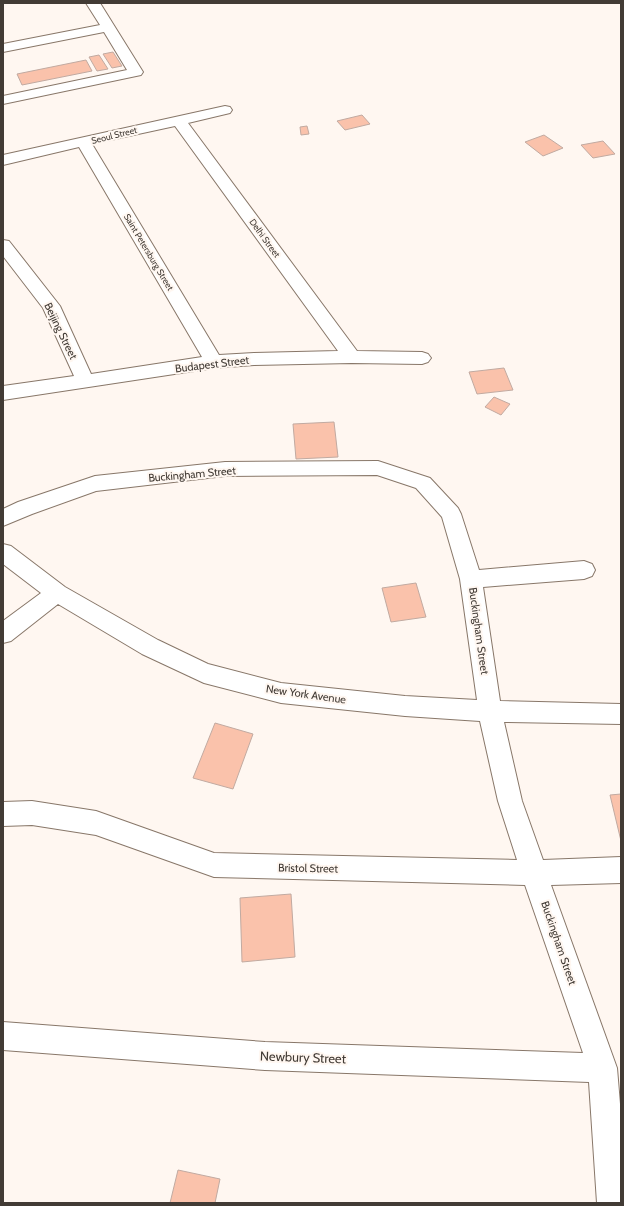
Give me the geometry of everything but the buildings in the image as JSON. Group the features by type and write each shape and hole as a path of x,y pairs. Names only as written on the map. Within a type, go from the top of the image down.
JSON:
{"street":[{"path":"3,100 136,72 93,3"},
{"path":"5,44 108,27"},
{"name":"Seoul Street","path":"3,160 84,143 225,110"},
{"name":"Delhi Street","path":"178,120 352,357"},
{"name":"Saint Petersburg Street","path":"84,143 214,362"},
{"name":"Beijing Street","path":"3,245 51,306 86,382"},
{"name":"Budapest Street","path":"3,393 214,362 254,359 352,357 422,358"},
{"name":"Buckingham Street","path":"3,518 25,508 96,484 225,469 378,468 423,483 451,514 472,579 490,711 510,800 534,873 603,1068 612,1203"},
{"name":"New York Avenue","path":"3,552 57,593 150,647 204,673 281,693 405,706 490,711 621,714"},
{"path":"472,579 584,570"},
{"path":"3,634 57,593"},
{"name":"Bristol Street","path":"3,814 32,813 96,824 214,865 534,873 621,870"},
{"name":"Newbury Street","path":"3,1036 265,1056 603,1068"}]}
